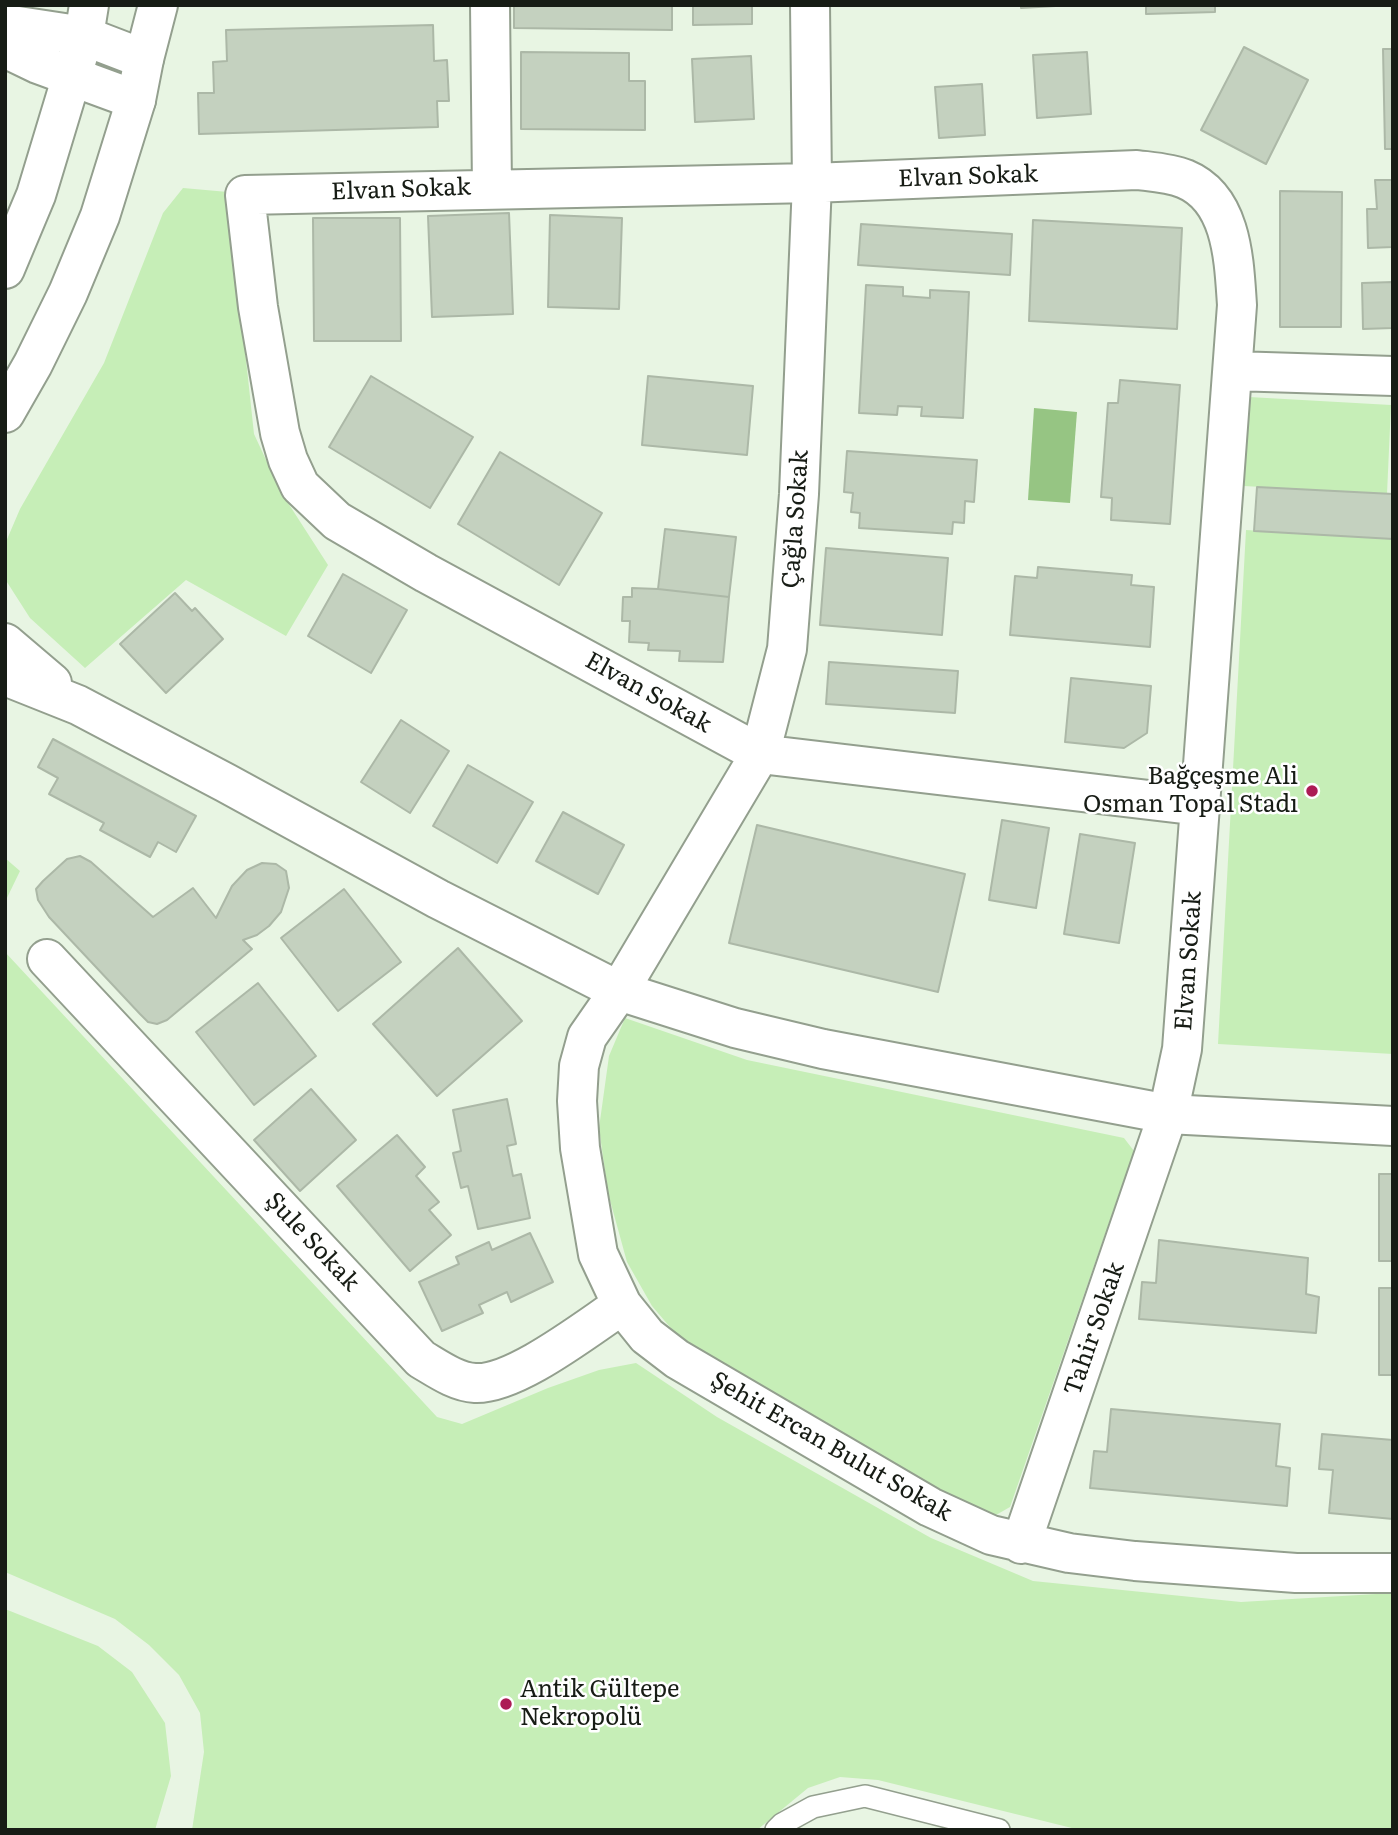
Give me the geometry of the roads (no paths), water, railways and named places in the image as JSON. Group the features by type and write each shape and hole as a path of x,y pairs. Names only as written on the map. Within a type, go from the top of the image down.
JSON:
{"street":[{"path":"489,5 492,188"},
{"name":"Çağla Sokak","path":"619,990 760,754 787,649 799,494 812,183 810,5"},
{"path":"5,269 36,195 86,21"},
{"path":"5,24 49,29 86,21 155,23 136,100 100,216 56,317 5,413"},
{"path":"5,48 72,77 136,100"},
{"name":"Elvan Sokak","path":"1168,1114 1182,1049 1233,372 1237,305 1233,254 1226,227 1212,199 1188,180 1137,170 812,183 245,195 258,307 280,433 300,486 337,521 760,754 1200,806"},
{"path":"1233,372 1393,376"},
{"path":"5,643 78,705"},
{"path":"5,676 78,705 438,899 619,990 735,1028 823,1049 1168,1114 1393,1126"},
{"name":"Şule Sokak","path":"47,959 421,1359 446,1374 472,1383 494,1383 522,1371 622,1306"},
{"name":"Şehit Ercan Bulut Sokak","path":"619,990 587,1037 579,1066 577,1101 580,1148 597,1254 622,1306 647,1336 677,1359 930,1507 991,1535 1021,1544 1135,1561 1296,1573 1393,1573"},
{"name":"Tahir Sokak","path":"1021,1544 1168,1114"}],"lane":[{"path":"776,1830 813,1807 865,1796 999,1830"}],"place":[{"name":"Bağçeşme Ali Osman Topal Stadı","path":"1312,791"},
{"name":"Antik Gültepe Nekropolü","path":"506,1704"}]}
